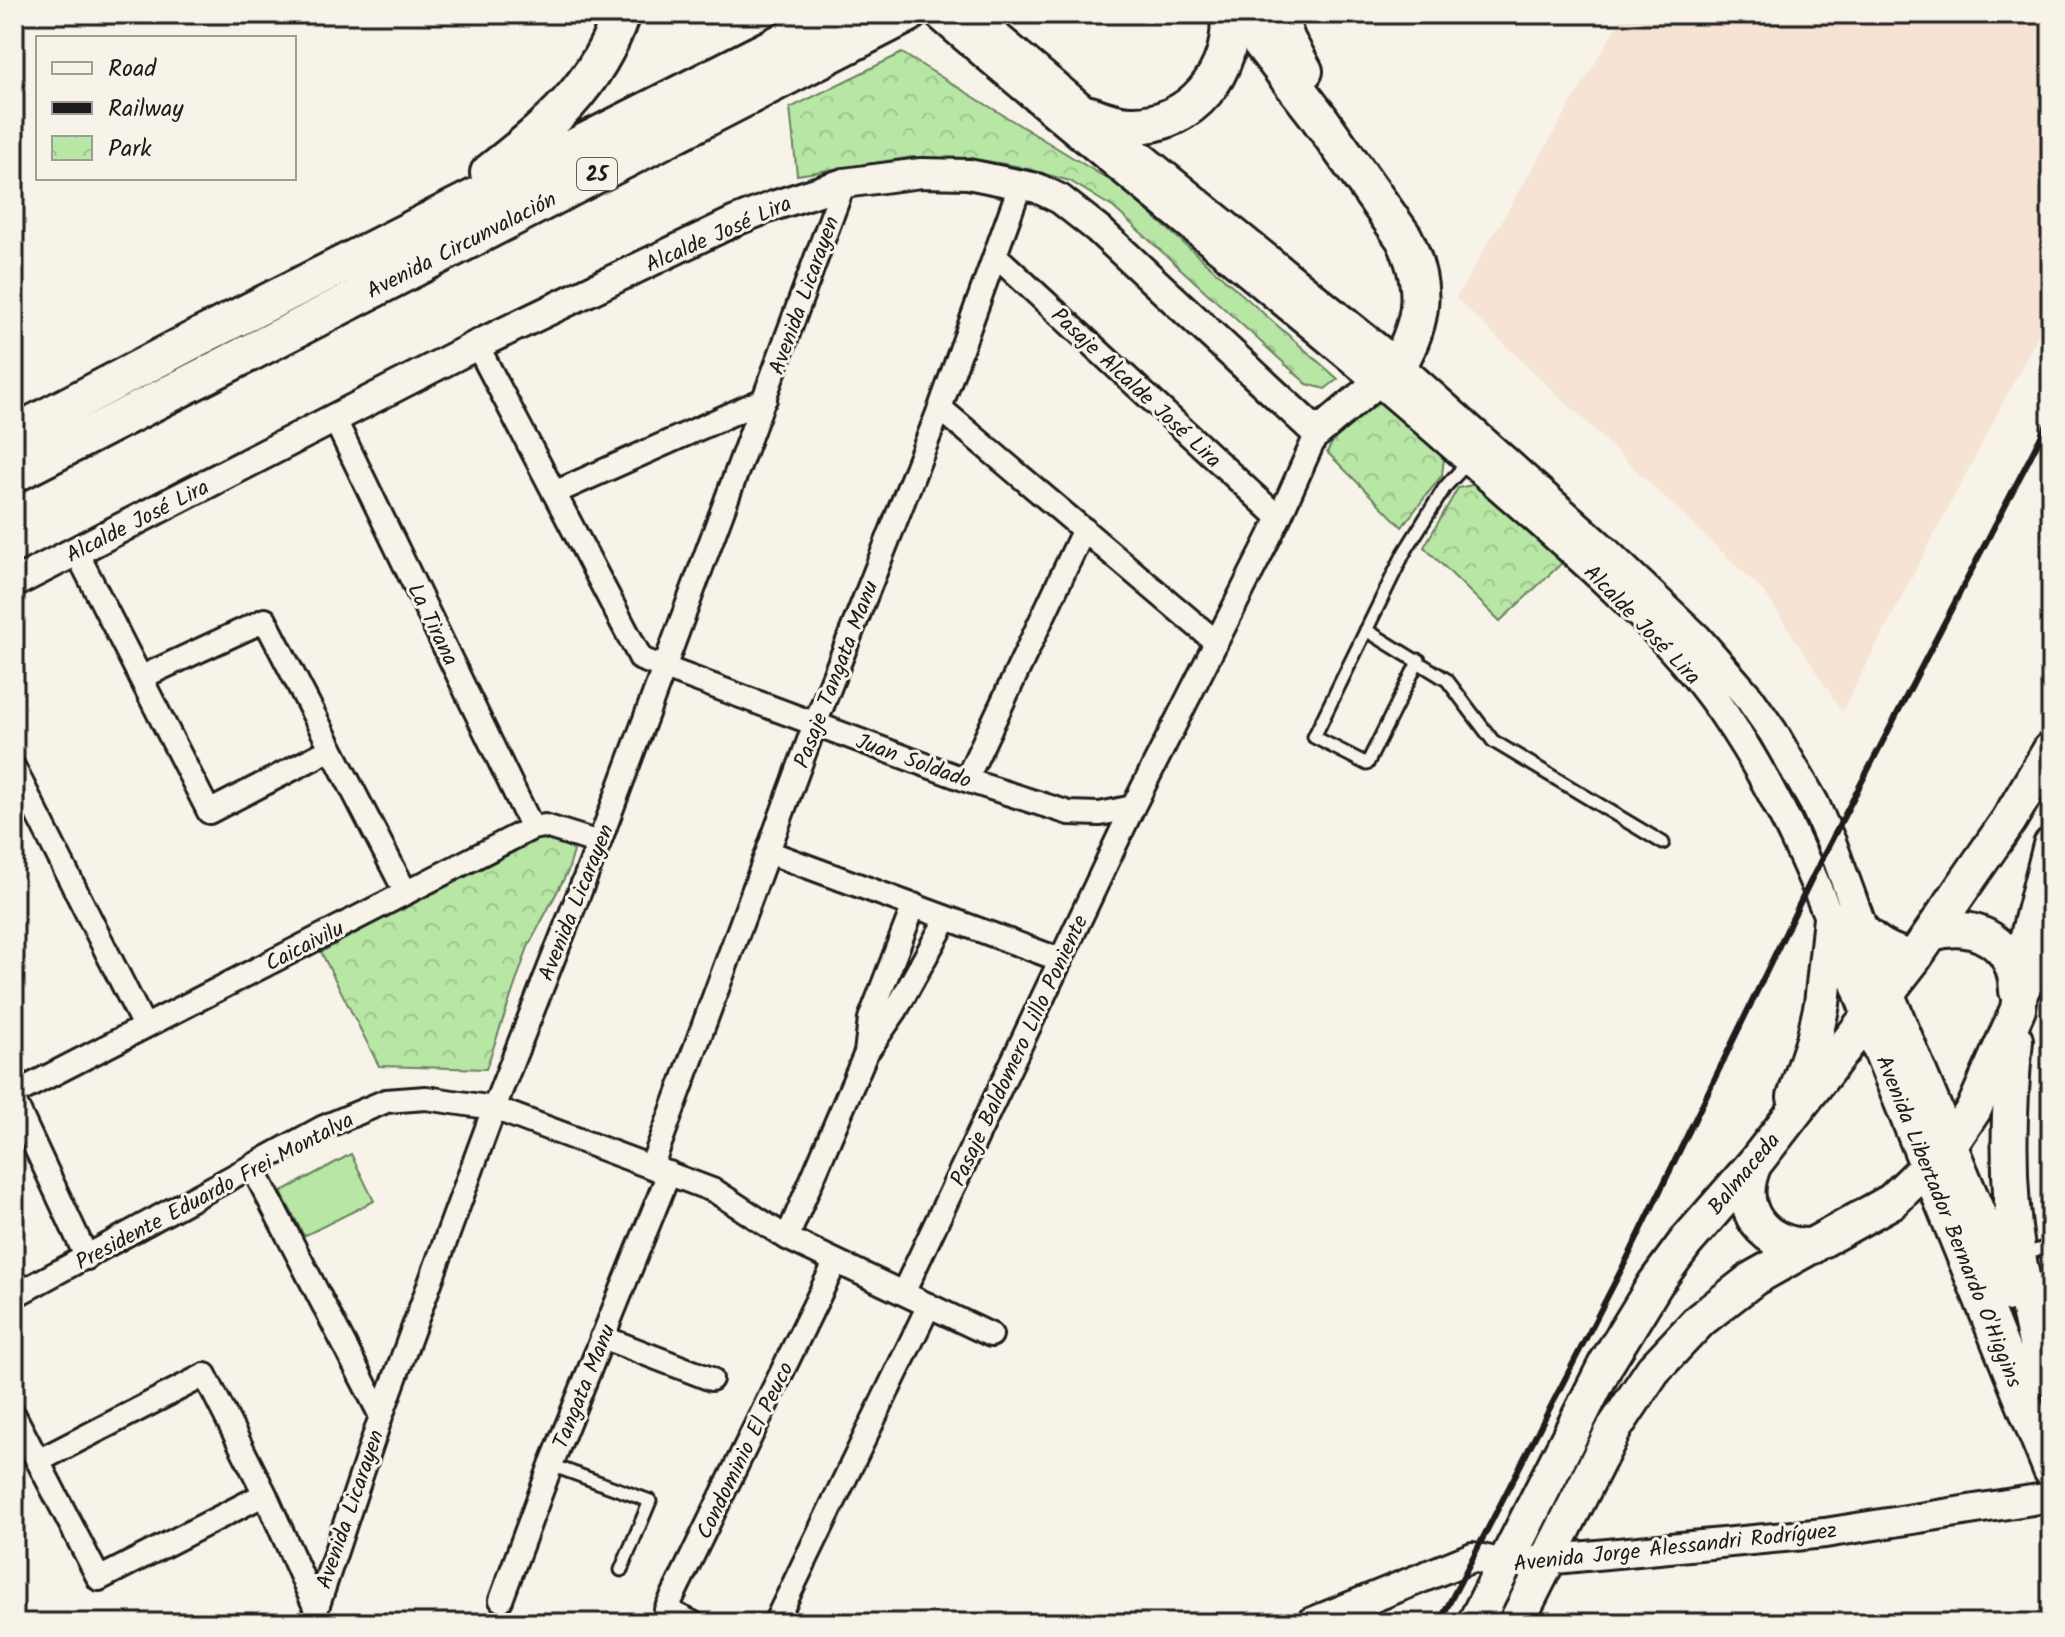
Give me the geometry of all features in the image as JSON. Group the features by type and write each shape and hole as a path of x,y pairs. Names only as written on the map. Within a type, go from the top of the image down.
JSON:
{"highway":[{"path":"433,218 532,139 579,94 607,48 621,14"},
{"name":"Avenida Circunvalación","path":"14,434 838,14"},
{"path":"1090,115 1118,124 1135,125 1152,123 1184,110 1209,88 1218,74 1229,44 1229,14"},
{"path":"1239,14 1317,115 1404,238 1411,253 1419,285 1419,310 1411,343 1388,372"},
{"path":"1277,14 1287,41 1317,92 1427,241 1435,274 1432,308 1420,340 1410,354 1388,372"},
{"name":"Avenida Circunvalación","path":"14,474 904,16"},
{"path":"14,498 120,419"}],"main road":[{"name":"Balmaceda","path":"1475,1623 1629,1324 1686,1242 1754,1164 1923,945 2009,820 2051,749"},
{"path":"2047,1385 2018,1256 2009,1158 2013,1059 2027,940 2051,845"},
{"path":"1516,1623 1615,1427 1653,1370 1692,1328 1726,1298 1754,1278 1892,1201 1939,1156 1974,1109 2018,1009 2016,973 2011,962 1996,943 1972,931 1945,929 1923,945 1891,952 1846,924 1789,1117"},
{"name":"Avenida Libertador Bernardo O'Higgins","path":"1877,1006 1939,1156 2047,1385"},
{"name":"Avenida Libertador Bernardo O'Higgins","path":"1939,1156 1947,1212 2051,1470"},
{"path":"1754,1164 1747,1190 1748,1203 1759,1226 1789,1245 1813,1246"},
{"path":"1892,1201 1923,1203 1947,1212"}],"street":[{"name":"Alcalde José Lira","path":"938,14 1388,372 1598,544 1697,638 1773,732 1814,803 1843,872 1846,924"},
{"name":"Alcalde José Lira","path":"970,14 1388,372 1470,460 1665,640 1753,760 1846,924 1877,1006"},
{"name":"Alcalde José Lira","path":"14,583 477,345 733,222 844,183 894,175 944,172 1021,183 1048,194 1080,213 1317,433"},
{"name":"Avenida Licarayen","path":"314,1616 381,1416 494,1108 599,843 844,183"},
{"name":"Pasaje Tangata Manu","path":"660,1169 768,852 815,724 940,408 1021,183"},
{"name":"Pasaje Alcalde José Lira","path":"996,256 1279,518"},
{"name":"Juan Soldado","path":"477,345 641,659 966,780 1069,813 1100,814 1133,807"},
{"path":"1133,807 1279,518 1317,433 1388,372"},
{"path":"554,493 765,399"},
{"path":"940,408 1216,642"},
{"name":"La Tirana","path":"335,420 532,828"},
{"path":"966,780 1084,529"},
{"path":"76,551 209,812 331,749"},
{"path":"142,677 265,620 406,893"},
{"path":"14,768 144,1026"},
{"name":"Pasaje Baldomero Lillo Poniente","path":"903,1293 1133,807"},
{"path":"532,828 545,826 599,843"},
{"name":"Caicaivilu","path":"14,1094 532,828"},
{"path":"768,852 1061,960"},
{"path":"866,1053 870,1019 914,905"},
{"path":"787,1238 866,1053 896,1010 947,918"},
{"path":"2018,1009 2051,948"},
{"name":"Presidente Eduardo Frei Montalva","path":"14,1296 322,1128 386,1101 426,1098 494,1108 715,1191 787,1238 838,1256 903,1293 991,1335"},
{"path":"14,1101 87,1258"},
{"path":"252,1166 381,1416"},
{"name":"Tangata Manu","path":"501,1600 602,1337 660,1169"},
{"name":"Condominio El Peuco","path":"693,1623 666,1610 838,1256"},
{"path":"775,1623 929,1305"},
{"path":"602,1337 711,1379"},
{"path":"38,1461 205,1375 265,1494 314,1616"},
{"path":"14,1415 99,1579 265,1494"},
{"name":"Avenida Jorge Alessandri Rodríguez","path":"1310,1623 1473,1557 1504,1564 1825,1533 2051,1497"}],"lane":[{"path":"1419,660 1367,764 1314,737 1404,553 1445,487 1470,460"},
{"path":"1366,630 1447,680 1493,741 1663,843"},
{"path":"2018,1256 2051,1246"},
{"path":"551,1465 650,1501 621,1570"}],"shaded area":[{"path":"1624,14 2051,14 2051,311 1842,711 1765,593 1456,298"}],"green space":[{"path":"902,53 1119,186 1338,379 1325,389 1307,384 1114,208 1070,181 980,160 912,157 797,175 790,108"},
{"path":"1388,398 1445,450 1442,475 1402,527 1327,452 1351,418"},
{"path":"1482,483 1562,563 1500,621 1424,547 1458,488"},
{"path":"537,834 574,851 568,871 528,947 486,1069 379,1066 321,952"},
{"path":"351,1154 374,1201 304,1236 281,1192"}],"railway":[{"path":"1439,1623 1630,1253 1813,876 2051,417"}]}
